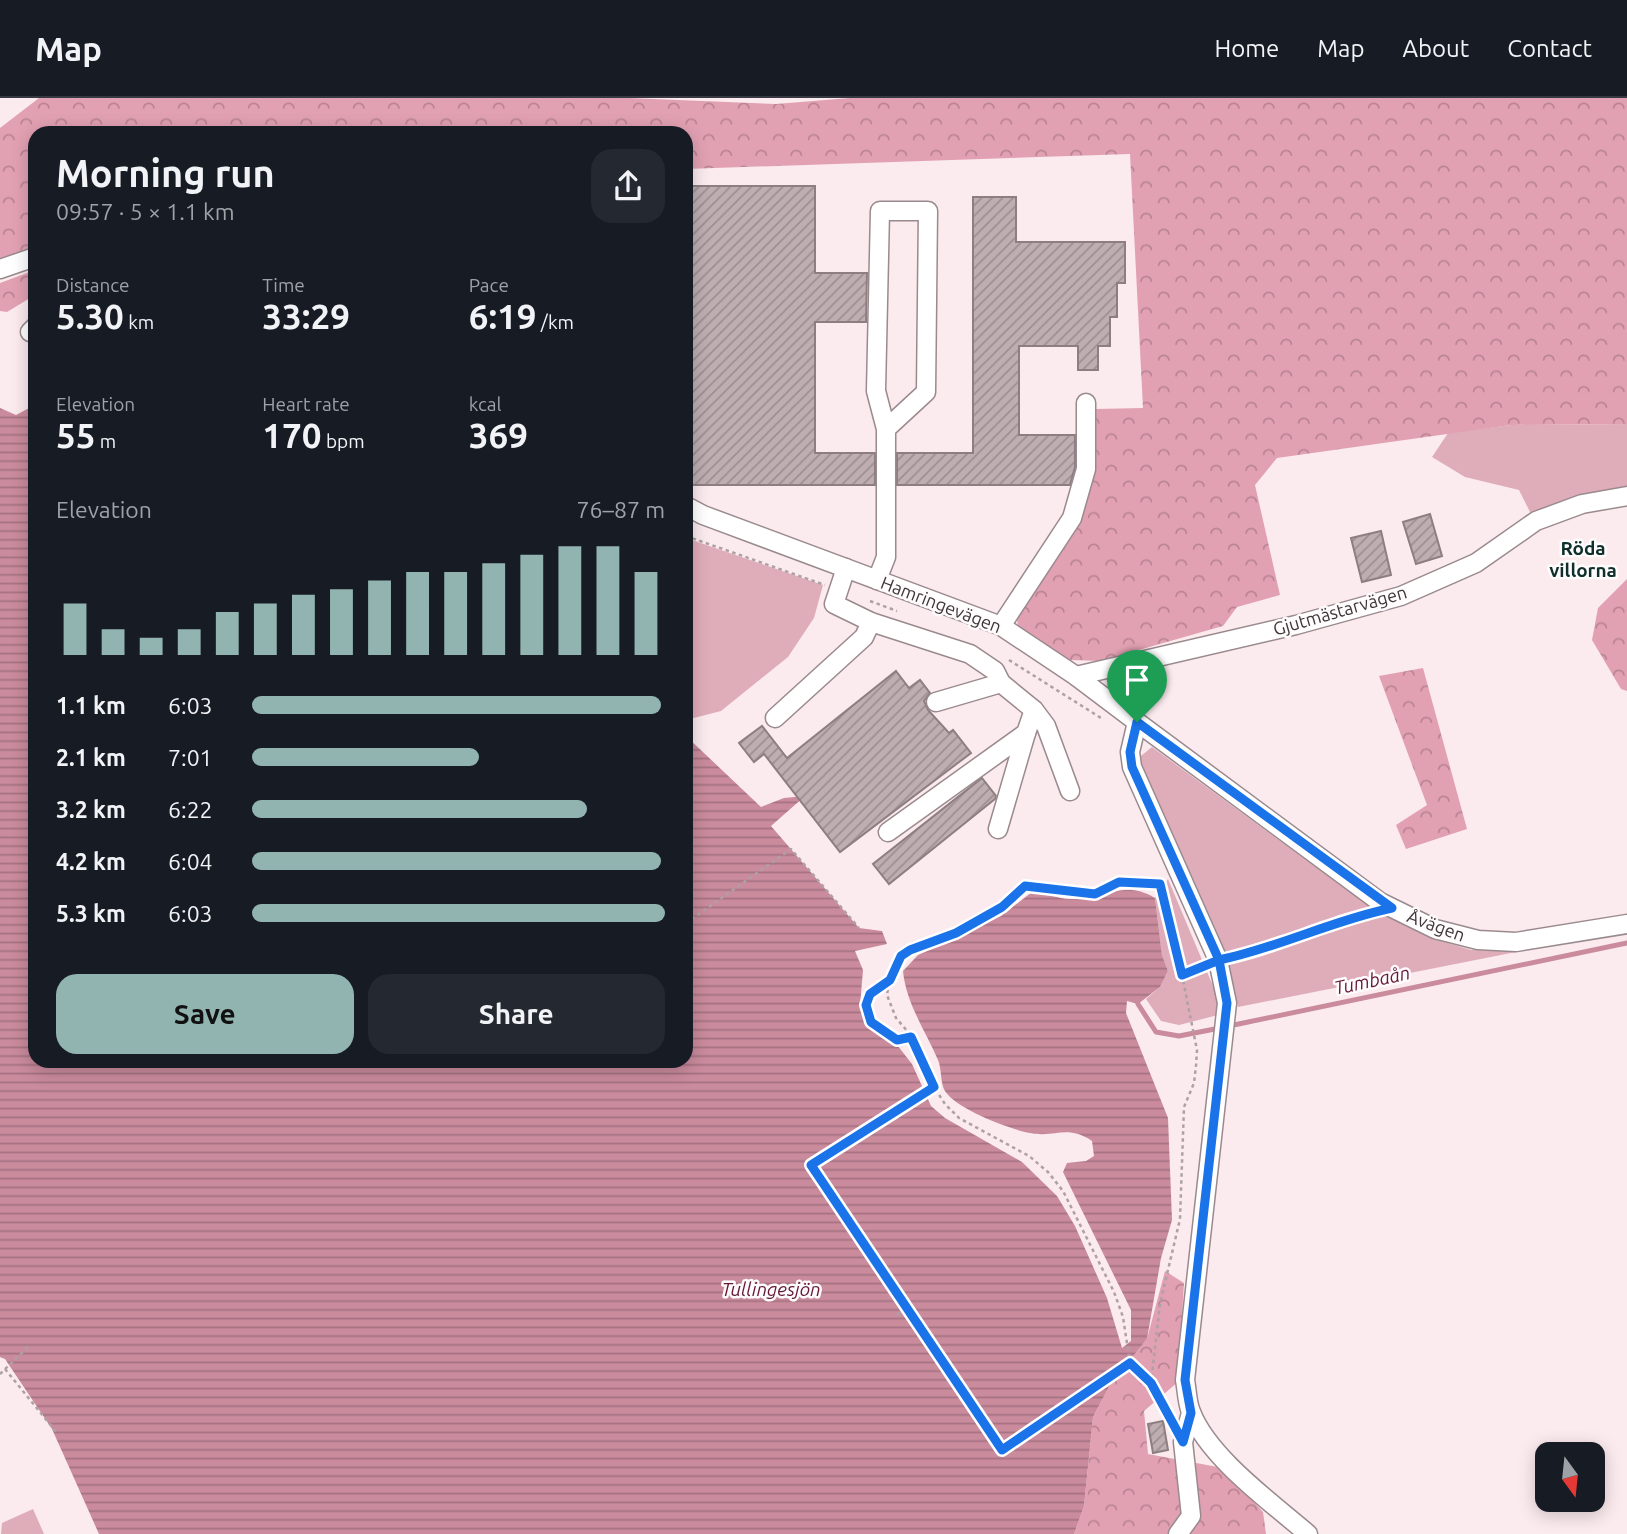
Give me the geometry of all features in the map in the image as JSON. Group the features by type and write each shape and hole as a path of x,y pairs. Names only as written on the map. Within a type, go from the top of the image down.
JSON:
{"street":[{"path":"877,580 886,557 886,429 876,391 880,211 928,211 926,392 886,429"},
{"path":"0,270 28,260"},
{"path":"1001,626 1072,518 1086,469 1086,403"},
{"name":"Gjutmästarvägen","path":"1076,676 1296,625 1401,596 1476,563 1536,521 1582,504 1627,496"},
{"name":"Hamringevägen","path":"693,510 1001,626 1076,676 1137,722"},
{"path":"846,568 834,604 871,622 970,654 995,671 1001,683 1034,710 1046,726 1070,791"},
{"path":"775,718 864,637 871,622"},
{"path":"936,702 1001,683"},
{"path":"998,830 1034,710"},
{"path":"1137,722 1130,752 1132,767 1219,960 1227,1003 1185,1380 1191,1413 1212,1446 1308,1534"},
{"name":"Åvägen","path":"1137,722 1392,908 1435,929 1478,940 1516,942 1627,924"},
{"path":"888,832 1026,733"},
{"path":"1178,1534 1191,1516 1183,1442 1191,1413"}],"path":[{"path":"693,918 791,849 859,928"},
{"path":"1151,1383 1160,1304 1180,1220 1184,1107 1194,1083 1197,1050 1160,884 1119,882 1095,894 1025,886 1002,907 956,933 901,956 890,980 887,995 896,1018 911,1037 934,1087 959,1118 1028,1156 1048,1172 1063,1191 1114,1292 1123,1317 1130,1363 1151,1383 1183,1442"},
{"path":"1182,975 1326,925 1392,908"},
{"path":"890,980 870,994 866,1011 871,1022 889,1037 897,1040 911,1037"},
{"path":"934,1087 811,1165 1002,1450 1130,1363"},
{"path":"897,1315 906,1308"},
{"path":"0,1374 30,1345"},
{"path":"5,1369 57,1433"}],"shaded area":[{"path":"1627,424 1627,489 1531,514 1519,490 1465,477 1432,457 1448,433 1511,425"},
{"path":"693,540 823,585 814,618 788,657 721,711 693,718"},
{"path":"1152,747 1377,912 1431,938 1471,950 1521,951 1238,1007 1225,954 1136,760"},
{"path":"1168,879 1218,998 1218,1015 1179,1025 1161,1021 1146,999 1160,987 1168,971 1162,955 1155,898"},
{"path":"33,1509 44,1534 1,1534 2,1523"}],"green space":[{"path":"39,98 629,98 776,104 850,98 1627,98 1627,424 1511,425 1277,458 1255,485 1280,595 1237,607 1223,626 1100,661 1070,660 1018,627 1016,611 1094,461 1096,409 1143,408 1130,154 693,169 693,126 28,126 28,250 0,261 0,128"},
{"path":"28,273 28,299 7,312 0,311 0,283"},
{"path":"1627,579 1627,691 1621,689 1592,640 1598,608"},
{"path":"1423,668 1467,829 1406,849 1396,825 1427,805 1379,676"},
{"path":"1165,1271 1184,1283 1178,1382 1144,1411 1148,1454 1223,1468 1263,1512 1266,1534 1074,1534 1084,1506 1093,1417 1110,1385 1147,1339"}],"water":[{"name":"Tullingesjön","path":"0,408 16,415 28,409 28,1068 693,1068 693,743 761,807 784,798 805,796 771,826 859,928 882,931 887,944 855,951 863,970 860,1005 873,1030 894,1041 912,1064 931,1106 945,1118 1022,1162 1057,1196 1075,1226 1107,1298 1122,1348 1131,1341 1131,1310 1063,1172 1067,1163 1086,1161 1094,1156 1092,1141 1068,1132 1039,1134 1021,1131 984,1117 951,1098 943,1088 938,1060 912,1005 903,971 918,955 1001,916 1032,892 1083,899 1132,890 1155,898 1162,955 1168,971 1160,987 1138,1004 1127,1001 1126,1013 1168,1118 1172,1220 1161,1258 1147,1339 1110,1385 1093,1417 1084,1506 1074,1534 99,1534 52,1429 5,1359 0,1357"}],"building":[{"path":"693,186 815,186 815,273 867,273 866,322 815,322 815,453 875,453 875,485 693,485"},
{"path":"973,197 1016,197 1016,242 1125,242 1125,283 1117,283 1117,317 1110,317 1110,346 1098,346 1098,370 1078,370 1078,346 1019,346 1019,435 1075,435 1075,467 1070,485 897,485 897,453 973,453"},
{"path":"1430,514 1442,556 1416,564 1403,522"},
{"path":"1381,531 1391,575 1362,582 1351,538"},
{"path":"896,671 909,688 920,680 930,693 924,701 928,710 949,733 953,730 971,753 840,852 764,754 754,762 739,743 762,726 787,758"},
{"path":"982,778 996,796 995,799 889,884 873,864"},
{"path":"1163,1421 1168,1450 1153,1453 1148,1424"}],"waterway":[{"name":"Tumbaån","path":"1229,1026 1627,943"},
{"name":"Tumbaån","path":"1138,1004 1156,1032 1179,1036 1220,1028"}],"district":[{"name":"Röda villorna","path":"1583,559"}],"route":[{"path":"1137,722 1130,752 1132,767 1219,960 1182,975 1160,884 1142,886 1119,882 1095,894 1025,886 1002,907 956,933 901,956 890,974 890,980 870,994 866,1011 871,1022 889,1037 897,1040 911,1037 934,1087 811,1165 1002,1450 1130,1363 1151,1383 1183,1442 1191,1413 1185,1380 1227,1003 1219,960 1246,954 1326,925 1392,908 1380,902 1137,722"}]}
